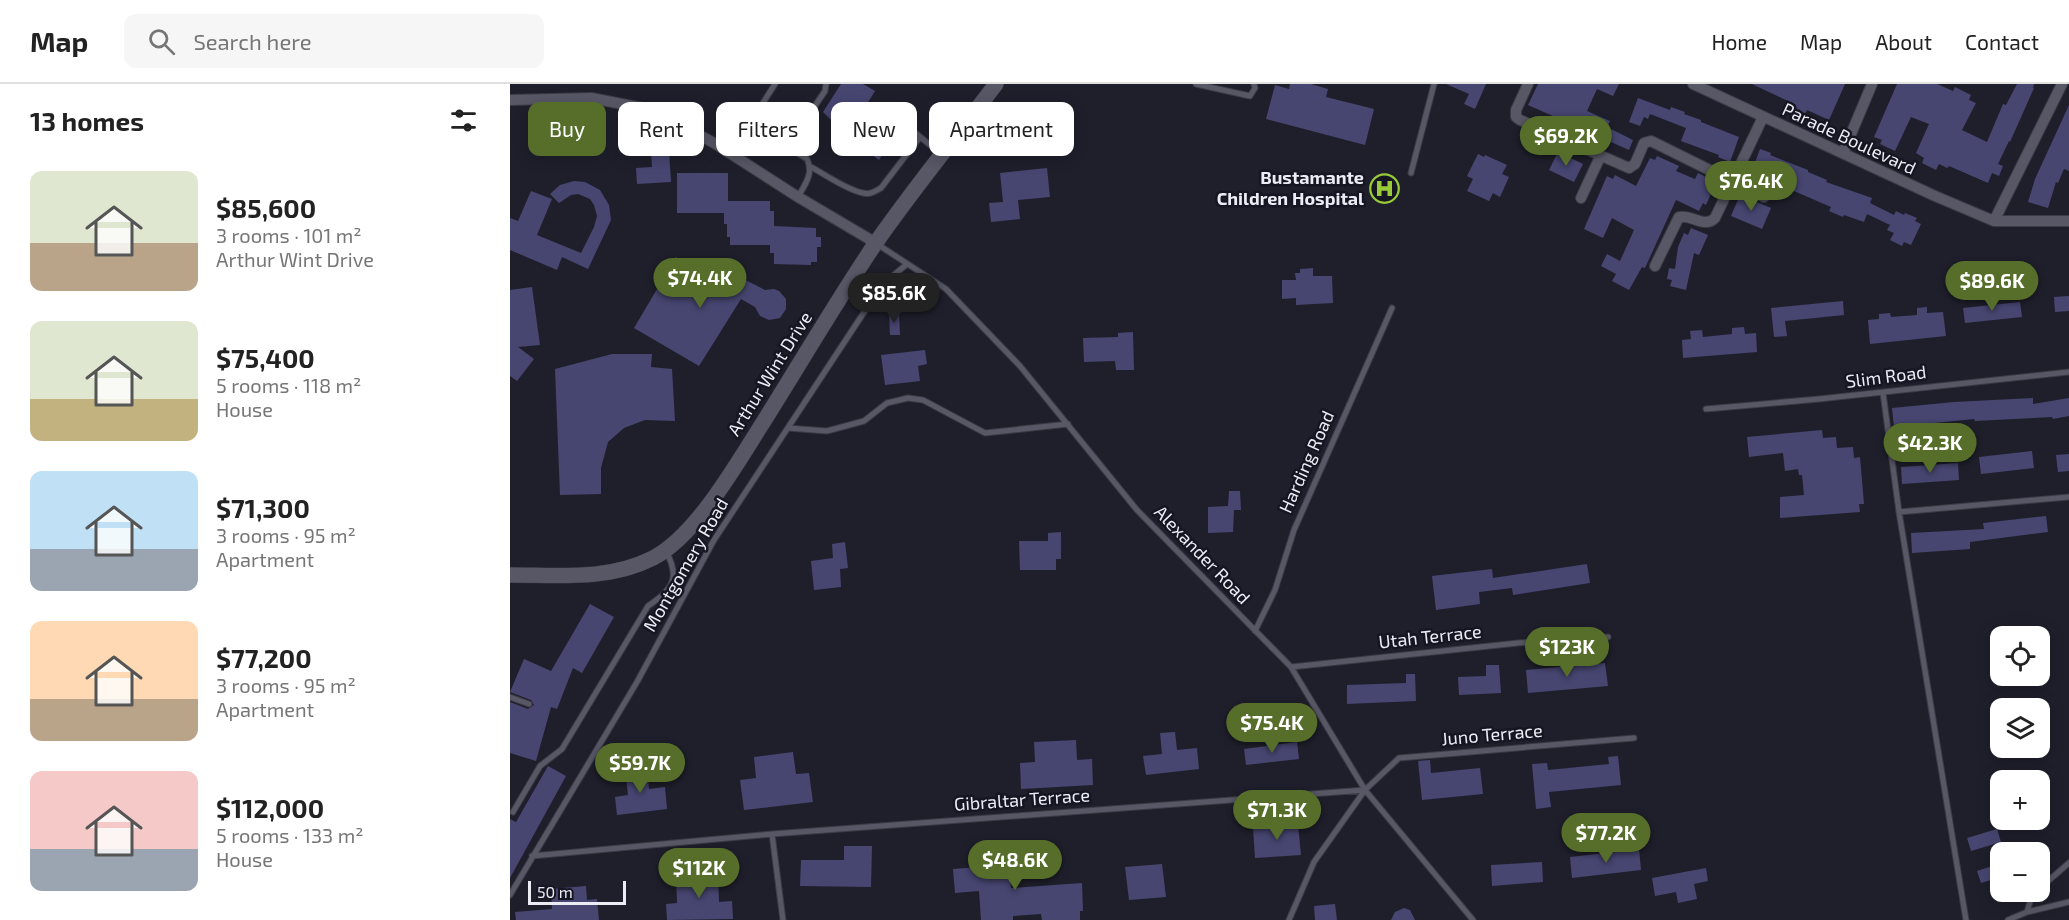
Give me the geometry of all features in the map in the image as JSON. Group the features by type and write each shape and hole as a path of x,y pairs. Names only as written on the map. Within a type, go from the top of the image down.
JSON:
{"main road":[{"name":"Arthur Wint Drive","path":"982,102 996,84"},
{"name":"Arthur Wint Drive","path":"510,575 598,575 652,558 671,546 702,512 738,462 876,243 941,156"}],"street":[{"path":"1528,84 1516,110 1518,119 1626,168 1631,168 1635,164 1644,143 1649,141 1764,196"},
{"name":"Parade Boulevard","path":"1693,84 1994,221"},
{"path":"1843,153 1872,84"},
{"path":"2062,84 1994,221 2069,221"},
{"path":"510,100 591,98 653,110 714,143 798,197 876,243"},
{"path":"1655,266 1677,219 1684,216 1706,223 1715,218 1762,117"},
{"path":"1581,198 1600,157"}],"lane":[{"path":"776,84 753,122 754,126 807,159 811,167 810,176 798,197"},
{"path":"818,102 825,91 826,84"},
{"path":"1196,84 1250,96 1255,88 1254,84"},
{"path":"1411,173 1434,84"},
{"path":"917,134 929,144"},
{"path":"811,167 856,190 872,193 881,188 920,136"},
{"name":"Alexander Road","path":"876,243 946,289 1020,366 1137,510 1291,667 1365,790 1473,920"},
{"name":"Montgomery Road","path":"510,895 637,682 714,540 882,285 907,264"},
{"name":"Harding Road","path":"1255,631 1275,590 1294,530 1392,308"},
{"name":"Slim Road","path":"1706,409 1883,393 2069,372"},
{"path":"1883,393 1899,512 1966,920"},
{"path":"788,428 827,431 864,422 887,403 908,398 923,400 985,433 1068,424"},
{"path":"1899,512 2069,497"},
{"path":"513,813 540,766 561,749 648,606 662,596 671,585 675,574 674,565 665,550"},
{"name":"Utah Terrace","path":"1291,667 1518,643 1608,637"},
{"path":"510,697 529,704"},
{"name":"Juno Terrace","path":"1365,790 1398,759 1634,738"},
{"path":"1289,920 1314,862 1365,790"},
{"name":"Gibraltar Terrace","path":"532,856 772,834 1365,790"},
{"path":"772,834 783,920"},
{"path":"2050,879 2069,863"},
{"path":"2026,912 2030,902"},
{"path":"2008,920 2026,912 2069,902"}],"building":[{"path":"841,84 863,84 875,91 868,102 831,102 831,120 823,112"},
{"path":"1290,84 1311,84 1328,89 1326,97 1374,109 1365,145 1266,119 1275,85 1289,89"},
{"path":"1446,84 1486,84 1475,109 1464,104 1469,94"},
{"path":"1538,84 1619,84 1613,96 1597,89 1587,111 1610,121 1607,127 1633,140 1629,150 1528,105"},
{"path":"1752,84 1845,84 1829,120 1807,110 1804,117 1789,110 1792,103"},
{"path":"1897,84 1937,84 1953,91 1955,87 1971,95 1969,100 1976,103 1962,130 1987,142 2003,104 2006,105 2017,84 2034,84 2010,142 1998,164 2003,166 1999,176 1992,173 1988,183 1949,166 1947,168 1939,164 1936,170 1922,163 1924,158 1916,153 1929,124 1911,117 1895,151 1880,144 1882,140 1874,137"},
{"path":"1638,98 1670,110 1671,107 1685,112 1684,114 1701,120 1701,122 1739,137 1730,162 1718,157 1719,155 1681,141 1686,128 1650,114 1648,119 1644,117 1640,126 1629,122"},
{"path":"2069,105 2069,171 2064,169 2058,183 2056,182 2048,208 2028,202 2035,179"},
{"path":"1760,149 1808,170 1827,180 1826,182 1872,198 1870,203 1894,215 1896,211 1917,218 1915,221 1921,224 1911,245 1904,242 1902,246 1890,240 1894,233 1887,230 1890,225 1867,214 1864,222 1844,215 1843,217 1829,211 1831,207 1787,188 1750,176"},
{"path":"1558,152 1583,164 1574,182 1549,170"},
{"path":"1478,154 1507,165 1502,174 1509,177 1500,197 1493,193 1489,201 1467,191 1473,179 1467,176"},
{"path":"651,156 669,156 671,182 637,184 636,168 652,167"},
{"path":"1657,156 1679,166 1676,171 1695,179 1698,173 1716,182 1706,205 1703,203 1699,211 1676,200 1645,268 1642,267 1629,290 1612,281 1616,274 1601,266 1607,254 1620,261 1634,230 1612,218 1603,238 1584,229 1607,176 1613,179 1615,175 1636,186 1650,158 1655,160"},
{"path":"1047,168 1050,197 1018,200 1020,219 991,222 989,203 1003,202 1000,173"},
{"path":"677,173 728,173 728,201 770,201 770,211 774,211 774,226 816,228 816,237 821,237 821,247 817,247 817,262 811,262 811,265 774,264 774,253 770,253 770,245 730,245 730,237 727,237 727,224 724,224 724,213 677,213"},
{"path":"574,181 585,182 600,190 609,205 611,220 588,269 562,257 557,270 510,250 510,218 518,221 531,191 552,199 537,235 581,253 597,216 594,205 590,199 578,194 571,195 559,203 550,194 560,185"},
{"path":"1740,195 1771,208 1762,229 1731,216"},
{"path":"1691,228 1708,235 1699,255 1694,253 1686,290 1670,286 1672,280 1667,279 1669,268 1675,269 1678,247 1684,233 1688,235"},
{"path":"676,257 729,288 736,275 765,290 779,291 786,299 786,309 780,318 769,320 760,316 755,307 741,299 699,366 634,328"},
{"path":"1313,268 1313,276 1332,276 1333,303 1296,305 1296,298 1282,299 1282,280 1296,280 1295,273 1300,273 1300,269"},
{"path":"532,287 540,345 518,347 534,359 517,381 510,376 510,290"},
{"path":"2069,296 2069,311 2055,312 2054,297"},
{"path":"1843,301 1844,315 1785,321 1787,336 1774,337 1771,308"},
{"path":"2020,302 2022,317 1965,323 1963,308"},
{"path":"1927,307 1927,313 1943,312 1946,336 1870,344 1868,320 1879,319 1879,314 1890,313 1891,317 1917,315 1917,308"},
{"path":"889,313 899,313 900,335 890,335"},
{"path":"1744,327 1745,334 1756,333 1757,352 1683,358 1682,340 1691,339 1690,331 1702,330 1703,337 1732,334 1732,328"},
{"path":"1133,332 1134,370 1116,370 1115,361 1084,362 1083,338 1118,337 1118,333"},
{"path":"925,350 927,364 918,366 920,381 885,385 881,355"},
{"path":"612,354 652,354 651,367 672,369 675,421 645,420 624,428 608,442 601,468 601,494 560,495 555,369"},
{"path":"2033,398 2033,404 2069,398 2069,416 2053,419 2052,417 1975,421 1974,419 1894,427 1892,408"},
{"path":"1822,430 1823,438 1836,437 1837,448 1853,447 1854,458 1860,457 1864,504 1859,504 1860,512 1780,518 1780,497 1804,495 1802,475 1799,475 1798,469 1785,471 1783,453 1749,457 1747,437"},
{"path":"2032,451 2034,468 1981,474 1979,457"},
{"path":"2069,454 2069,471 2058,472 2056,455"},
{"path":"1958,463 1959,480 1902,484 1901,467"},
{"path":"1229,491 1240,491 1241,510 1234,510 1233,532 1208,533 1208,507 1228,506"},
{"path":"2046,516 2048,532 1970,542 1970,549 1912,553 1911,533 1984,529 1983,523"},
{"path":"1061,532 1061,559 1056,559 1056,570 1020,570 1019,541 1048,541 1048,533"},
{"path":"845,542 848,568 840,569 841,587 814,590 811,561 833,558 832,544"},
{"path":"1587,564 1590,583 1513,595 1512,588 1479,592 1480,604 1436,610 1432,576 1492,569 1493,578"},
{"path":"590,604 614,617 582,673 573,668 557,709 551,707 536,761 510,753 510,702 528,709 534,705 531,700 510,692 524,659 551,671"},
{"path":"1605,663 1608,686 1528,693 1526,670"},
{"path":"1486,665 1499,665 1501,693 1459,695 1458,677 1486,676"},
{"path":"1406,674 1415,674 1416,701 1347,704 1347,685 1406,683"},
{"path":"1175,732 1177,750 1197,748 1199,769 1146,775 1143,756 1162,754 1160,733"},
{"path":"1076,740 1077,760 1092,759 1093,785 1021,789 1020,763 1035,762 1034,742"},
{"path":"1297,742 1299,759 1246,765 1244,749"},
{"path":"793,752 796,774 809,773 813,802 744,810 740,780 756,778 754,757"},
{"path":"1618,756 1621,785 1549,792 1551,807 1536,809 1532,764 1547,763 1548,770 1609,764 1608,757"},
{"path":"1430,760 1431,773 1480,768 1483,794 1422,800 1418,761"},
{"path":"548,766 566,776 510,878 510,819 516,822"},
{"path":"647,766 649,789 665,787 667,809 617,815 615,797 628,795 625,769"},
{"path":"1298,824 1301,855 1255,858 1253,828"},
{"path":"1997,830 2001,842 1990,842 1990,845 1971,851 1967,838"},
{"path":"998,843 999,852 1008,851 1011,888 1082,883 1083,911 1080,911 1080,920 1042,920 1041,914 1013,916 1013,920 981,920 979,891 955,893 953,869 980,867 978,844"},
{"path":"844,846 872,846 871,887 800,886 801,860 844,860"},
{"path":"1639,849 1641,870 1572,878 1570,857"},
{"path":"1542,862 1543,882 1492,886 1491,865"},
{"path":"1162,864 1166,897 1129,900 1125,867"},
{"path":"1990,867 1990,880 1981,883 1977,871"},
{"path":"1706,868 1708,881 1694,884 1697,899 1678,903 1676,892 1655,896 1652,878"},
{"path":"718,873 719,902 732,901 733,919 667,920 666,904 677,903 676,876"},
{"path":"586,886 587,900 597,899 599,920 516,920 515,912 552,909 551,889"},
{"path":"1335,904 1337,920 1315,920 1314,906"},
{"path":"1404,908 1410,910 1415,920 1391,920 1395,912"}],"place":[{"name":"Bustamante Children Hospital","path":"1385,188"}]}
